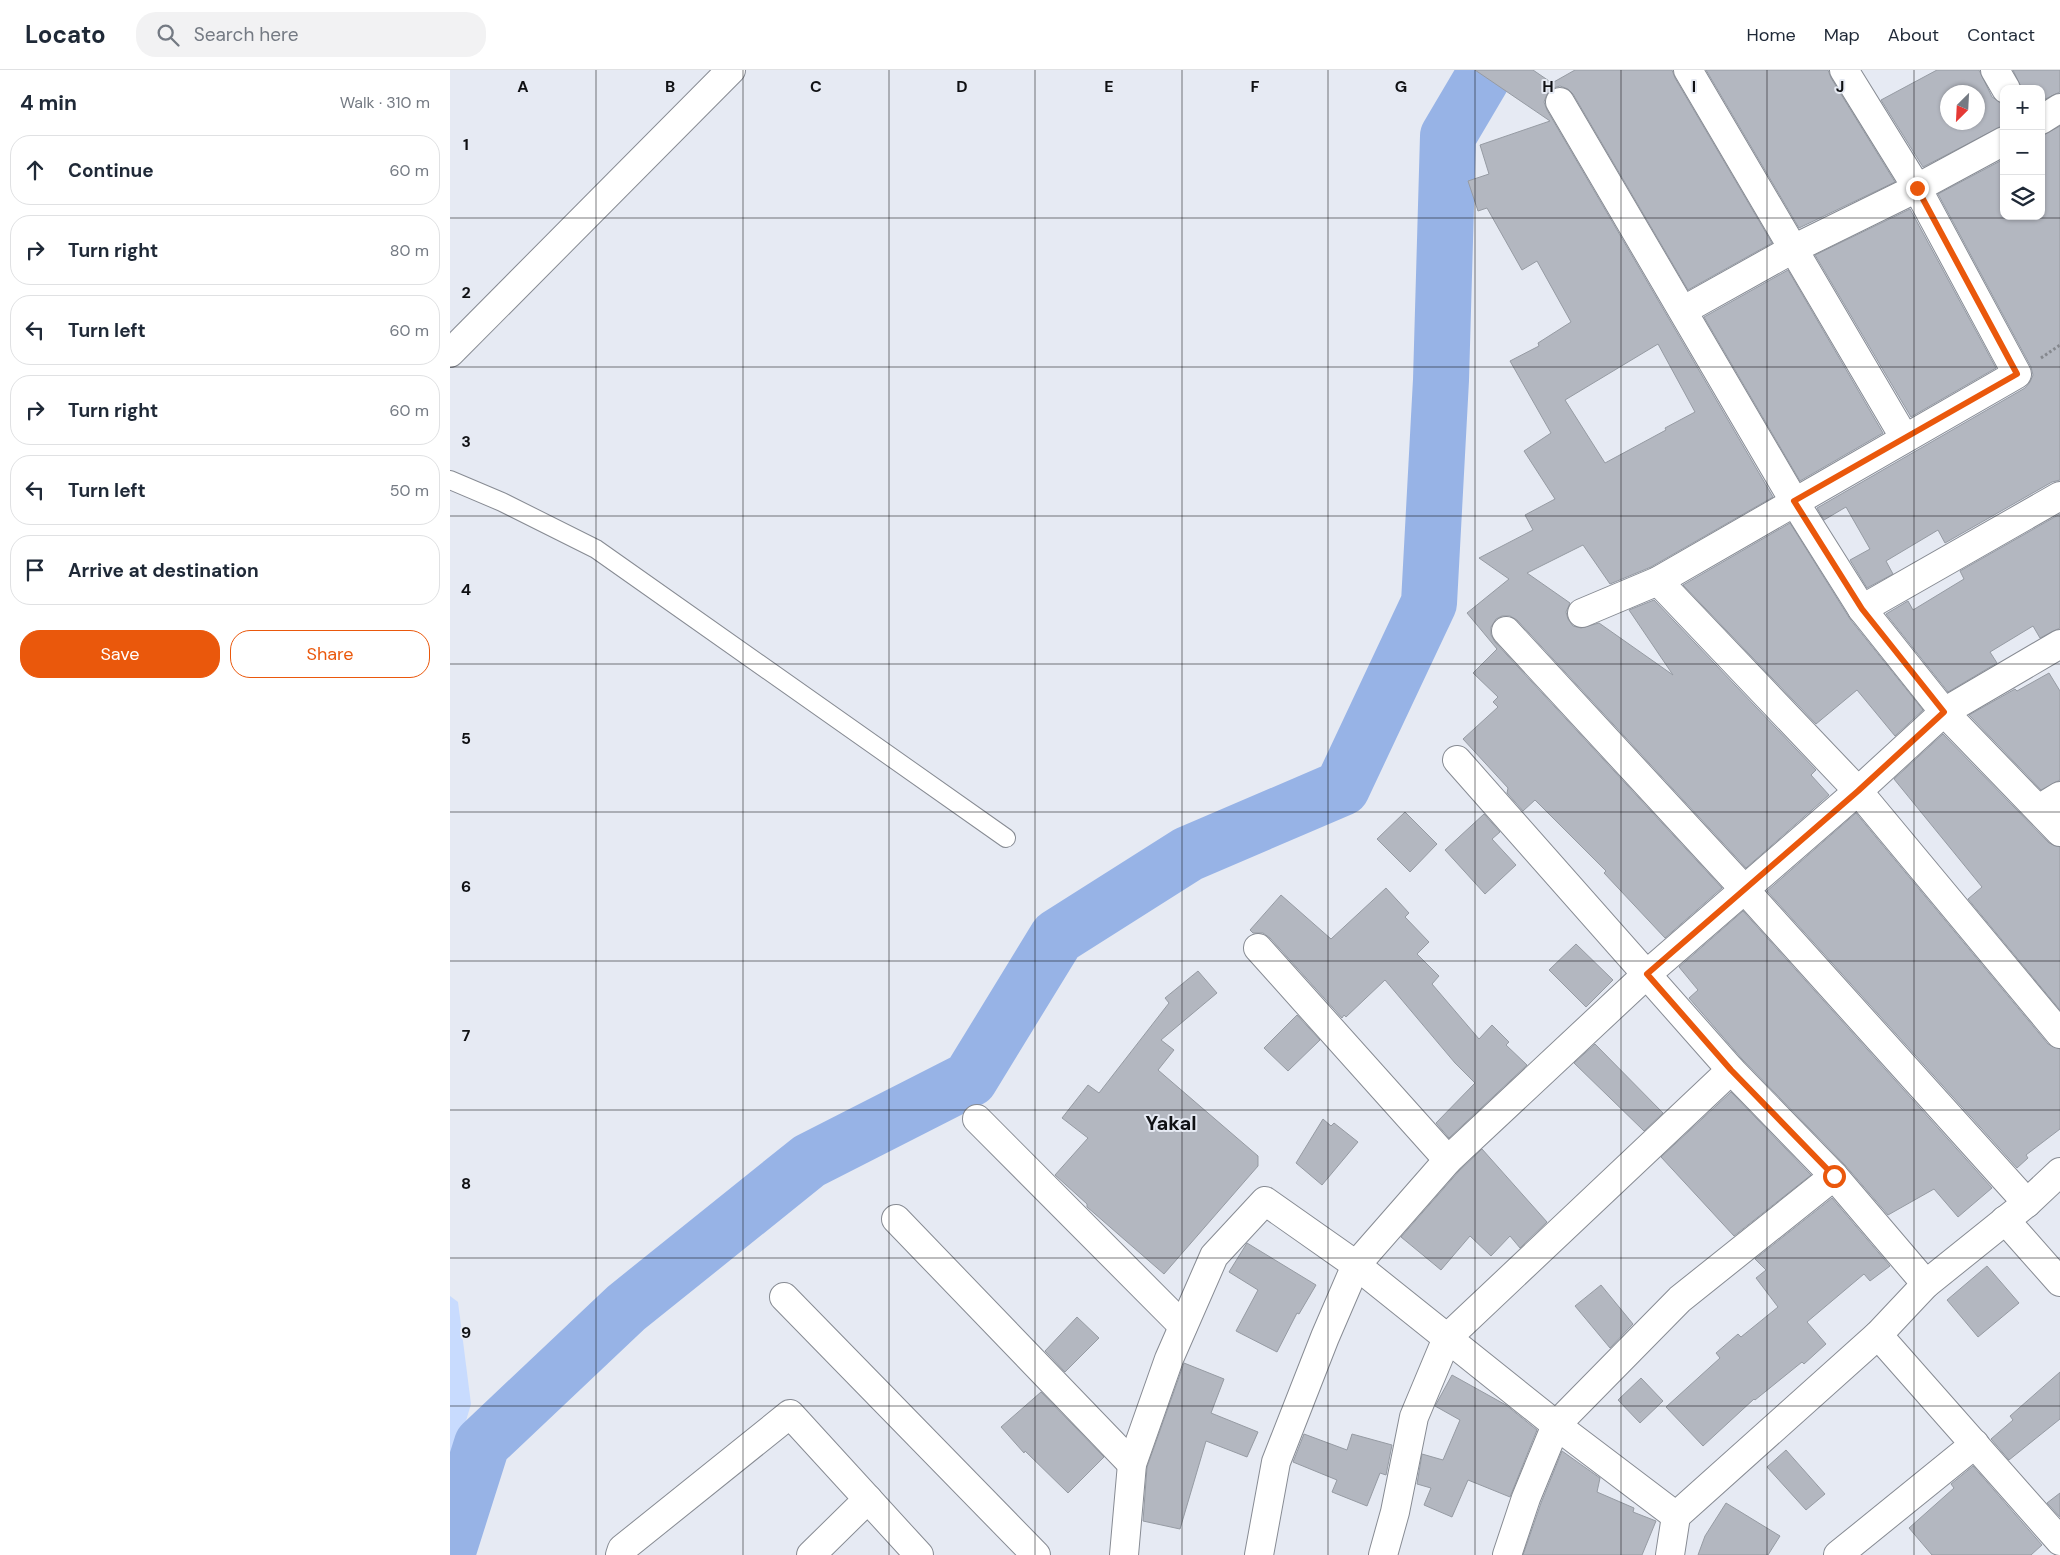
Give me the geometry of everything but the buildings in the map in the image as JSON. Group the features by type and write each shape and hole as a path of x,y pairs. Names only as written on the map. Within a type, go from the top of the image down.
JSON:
{"street":[{"path":"450,353 732,70"},
{"path":"1688,70 1904,437"},
{"path":"1582,613 1658,581 1904,437 2017,374 1917,188 1844,70"},
{"path":"1995,70 2004,85"},
{"path":"1560,102 1684,310 1794,501 1862,609 1944,712 2049,803 2060,832"},
{"path":"2045,117 2060,108"},
{"path":"1684,310 1793,249 1917,188 2000,143"},
{"path":"1862,609 2060,496"},
{"path":"1658,581 1858,791 2060,1034"},
{"path":"1506,631 1746,890 2027,1203"},
{"path":"1260,1555 1276,1462 1325,1337 1356,1265 1448,1160 1647,974 1746,890 1944,712 2060,644"},
{"path":"1457,760 1731,1070 1834,1176 1926,1284"},
{"path":"1258,948 1448,1160"},
{"path":"1383,1555 1395,1512 1414,1417 1447,1338 1731,1070"},
{"path":"977,1119 1183,1326"},
{"path":"1670,1555 1676,1516 1878,1335 1926,1284 2027,1203 2060,1172"},
{"path":"1507,1555 1526,1498 1556,1425 1680,1299 1834,1176"},
{"path":"1124,1555 1132,1464 1169,1360 1214,1256 1264,1201 1356,1265 1556,1425 1676,1516"},
{"path":"896,1219 1132,1464"},
{"path":"2005,1220 2060,1282"},
{"path":"784,1297 1036,1555"},
{"path":"1878,1335 2060,1540"},
{"path":"620,1555 622,1549 790,1414 919,1555"},
{"path":"1838,1555 1975,1444"},
{"path":"811,1555 868,1499"}],"lane":[{"path":"450,480 502,502 596,548 1006,838"}],"shaded area":[{"path":"450,1296 458,1302 471,1404 450,1475"}],"waterway":[{"path":"450,1545 482,1444 626,1308 809,1161 970,1079 1057,937 1188,854 1342,788 1429,603 1441,380 1448,136 1487,70"}],"district":[{"name":"Yakal","path":"1171,1123"}],"route":[{"path":"1834,1176 1731,1070 1647,974 1746,890 1944,712 1862,609 1794,501 2017,374 1917,188"}]}
